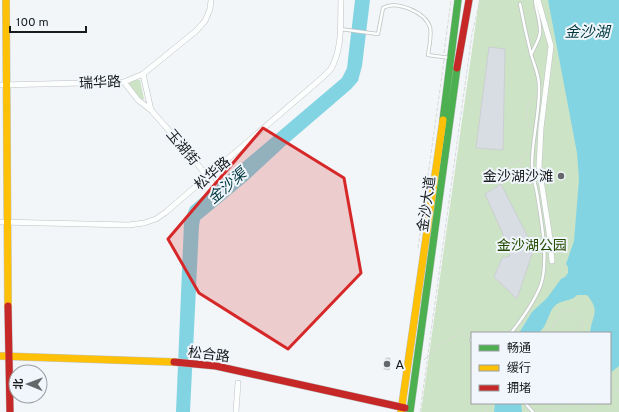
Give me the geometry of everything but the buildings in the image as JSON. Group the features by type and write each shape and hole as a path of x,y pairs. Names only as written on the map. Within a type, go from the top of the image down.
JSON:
{"main road":[{"path":"6,0 3,85 4,222 10,412"},
{"name":"金沙大道","path":"401,410 454,1"},
{"name":"金沙大道","path":"411,411 458,60 469,1"},
{"name":"松合路","path":"0,356 174,362 216,366 401,410 411,411"}],"street":[{"name":"瑞华路","path":"3,85 124,82 142,74 196,31 205,21 210,9 211,0"},
{"name":"松华路","path":"4,222 128,225 144,223 156,219 208,177 331,69 340,45 341,0"},
{"path":"536,0 551,46 541,128 539,167 552,261"},
{"name":"玉湖街","path":"142,74 151,110"},
{"name":"玉湖街","path":"124,82 138,100 151,110 187,151 214,185"},
{"path":"236,412 238,383"}],"lane":[{"path":"531,55 538,41 540,32 536,0"},
{"path":"512,332 523,317 541,286 544,274 545,257 532,164 539,93 537,71 531,55 520,4"},
{"path":"340,29 378,34 383,8 387,5 413,9 429,24 431,30 428,55 447,58"},
{"path":"526,404 533,412"}],"path":[{"path":"418,249 447,58 454,1"},
{"path":"420,412 472,34 480,1"},
{"path":"532,132 526,117 527,110 532,99 539,93"},
{"path":"507,166 520,160 530,149"},
{"path":"512,183 518,180 521,176 523,170 520,160"},
{"path":"507,172 521,176 528,181 534,190"},
{"path":"550,332 559,314 566,311 572,311 578,314 583,326 582,332"},
{"path":"417,366 440,345 464,331 471,341"},
{"path":"533,412 551,408 559,410 570,404"},
{"path":"576,404 581,408 589,408 596,406 597,404"}],"highlighted area":[{"path":"263,128 344,178 361,273 288,349 199,293 168,239"}],"green space":[{"name":"金沙湖公园","path":"479,0 619,0 619,412 421,412"},
{"path":"135,80 140,80 144,99 141,100 129,85 129,83"}],"water":[{"name":"金沙渠","path":"355,0 370,0 362,66 358,81 351,89 287,144 247,181 200,220 190,412 176,412 184,223 190,207 342,78 347,68"},
{"name":"金沙湖","path":"548,0 619,0 619,366 611,372 611,332 590,332 595,309 587,295 577,295 557,304 551,310 542,330 539,332 520,332 532,312 547,298 561,279 568,273 568,267 566,264 574,241 579,179 577,153"},
{"path":"495,404 521,404 522,412 494,412"}],"traffic: fast":[{"path":"443,120 458,0"},
{"path":"410,412 457,68"}],"traffic: slow":[{"path":"6,0 8,306"},
{"path":"401,412 443,120"},
{"path":"0,356 174,362"}],"traffic: jam":[{"path":"457,68 469,0"},
{"path":"8,306 10,412"},
{"path":"174,362 216,366 405,408"}],"place":[{"name":"金沙湖沙滩","path":"561,176"},
{"name":"A","path":"387,364"}]}
